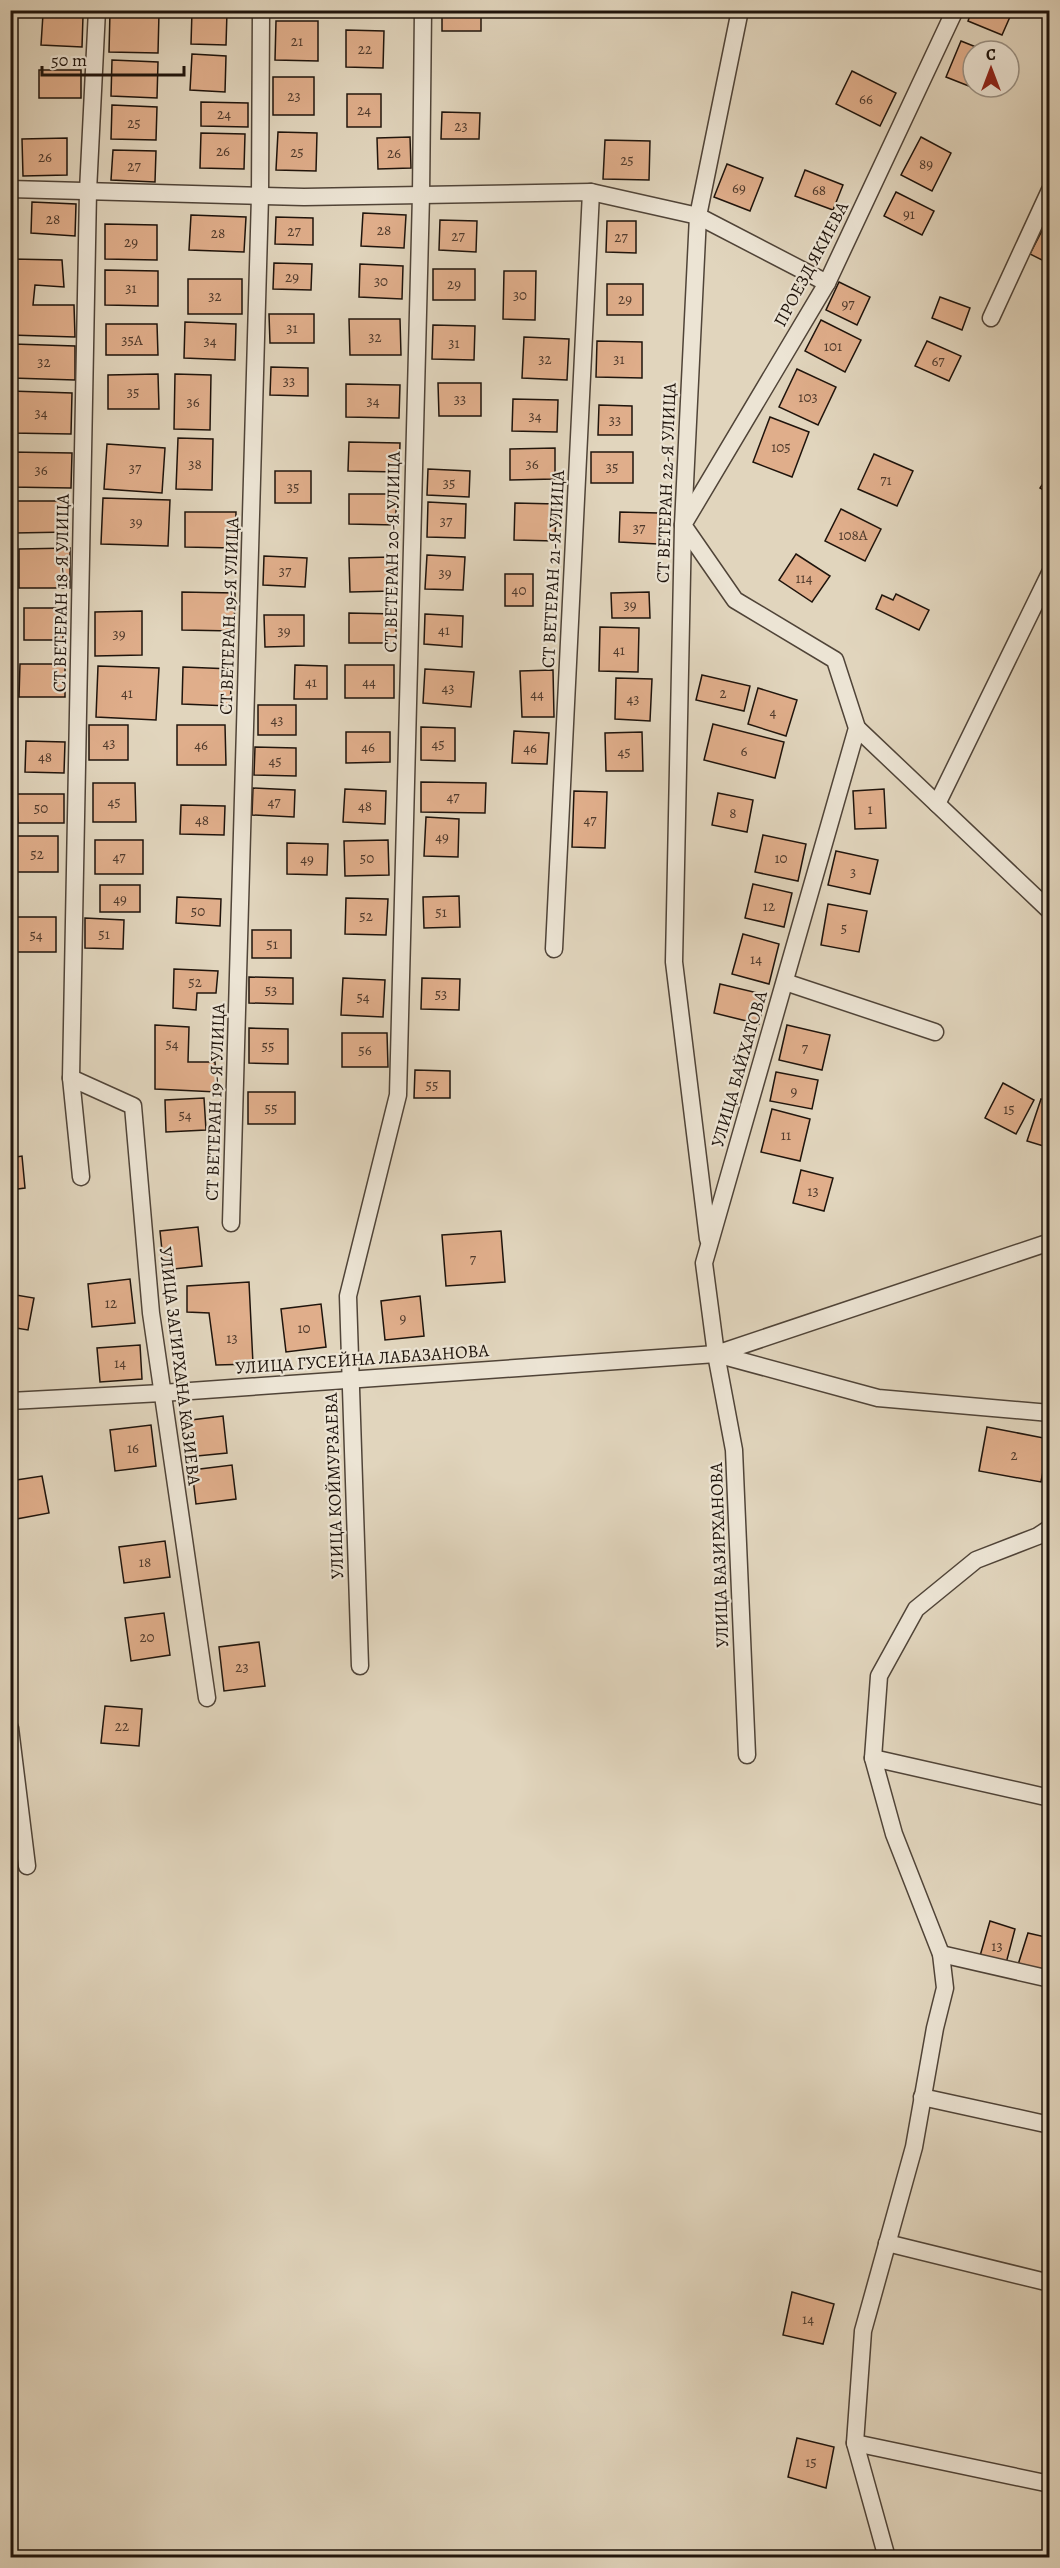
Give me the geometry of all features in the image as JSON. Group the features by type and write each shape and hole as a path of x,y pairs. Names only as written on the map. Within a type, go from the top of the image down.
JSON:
{"street":[{"name":"СТ ВЕТЕРАН 18-Я УЛИЦА","path":"81,1177 71,1078 88,190 97,10"},
{"name":"СТ ВЕТЕРАН 19-Я УЛИЦА","path":"231,1223 260,196 261,10"},
{"name":"СТ ВЕТЕРАН 20-Я УЛИЦА","path":"398,1095 421,195 423,10"},
{"name":"СТ ВЕТЕРАН 22-Я УЛИЦА","path":"709,1247 674,962 683,525 698,216 740,10"},
{"name":"ПРОЕЗД ЯКИЕВА","path":"683,525 827,283 955,10"},
{"path":"10,189 260,196 591,192 698,216 827,283"},
{"path":"991,318 1050,190"},
{"name":"СТ ВЕТЕРАН 21-Я УЛИЦА","path":"554,949 591,192"},
{"path":"683,525 735,600 835,660 857,728 1050,911"},
{"path":"938,804 1050,573"},
{"name":"УЛИЦА БАЙХАТОВА","path":"716,1354 704,1263 857,728"},
{"path":"784,982 935,1032"},
{"name":"УЛИЦА ЗАГИРХАНА КАЗИЕВА","path":"71,1078 133,1106 151,1313 207,1698"},
{"name":"УЛИЦА КОЙМУРЗАЕВА","path":"360,1666 348,1296 398,1095"},
{"path":"716,1354 1050,1242"},
{"path":"716,1354 878,1398 1050,1413"},
{"name":"УЛИЦА ГУСЕЙНА ЛАБАЗАНОВА","path":"10,1401 162,1393 716,1354"},
{"name":"УЛИЦА ВАЗИРХАНОВА","path":"716,1354 735,1450 747,1755"},
{"path":"887,2558 855,2443 863,2331 914,2147 935,2028 945,1988 941,1954 894,1834 873,1758 879,1676 916,1609 976,1560 1038,1536 1050,1528"},
{"path":"10,1728 27,1866"},
{"path":"873,1758 1050,1798"},
{"path":"941,1954 1050,1979"},
{"path":"922,2097 1050,2125"},
{"path":"887,2243 1050,2283"},
{"path":"855,2443 1050,2484"}],"building":[{"path":"348,10 385,10 386,13 348,15"},
{"path":"442,10 481,10 481,31 442,31"},
{"path":"972,10 1013,10 1002,35 968,21"},
{"path":"192,11 227,12 226,45 191,44"},
{"path":"110,12 159,13 158,53 109,52"},
{"path":"43,14 83,16 82,47 41,45"},
{"path":"276,21 318,21 318,61 275,60"},
{"path":"346,30 384,31 383,68 346,67"},
{"path":"961,41 961,83 946,77"},
{"path":"192,54 226,56 225,92 190,90"},
{"path":"112,60 158,62 157,98 111,96"},
{"path":"39,70 81,70 81,98 39,98"},
{"path":"852,71 896,93 880,126 836,104"},
{"path":"273,77 314,77 314,115 273,115"},
{"path":"347,94 381,94 381,127 347,127"},
{"path":"201,102 248,103 248,127 201,126"},
{"path":"112,105 157,107 156,140 111,139"},
{"path":"442,112 480,113 479,139 441,139"},
{"path":"278,132 317,133 316,171 276,170"},
{"path":"201,133 245,134 244,169 200,168"},
{"path":"410,137 411,168 378,169 377,138"},
{"path":"921,137 951,153 932,191 901,175"},
{"path":"67,138 67,175 23,176 22,139"},
{"path":"605,140 650,141 649,180 603,179"},
{"path":"113,150 156,151 155,182 111,180"},
{"path":"727,164 763,178 750,211 714,197"},
{"path":"805,170 843,185 833,210 795,196"},
{"path":"896,192 934,211 922,235 884,216"},
{"path":"32,202 76,204 75,236 31,233"},
{"path":"363,213 406,215 404,248 361,246"},
{"path":"191,215 246,217 244,252 189,250"},
{"path":"276,217 313,218 313,245 275,244"},
{"path":"440,220 477,221 476,252 439,250"},
{"path":"607,221 636,221 636,253 606,252"},
{"path":"1047,221 1050,222 1050,264 1030,254"},
{"path":"105,224 157,225 157,260 105,259"},
{"path":"12,259 62,260 64,287 35,285 33,305 74,305 75,337 10,335"},
{"path":"274,263 312,264 311,290 273,289"},
{"path":"360,264 403,266 402,299 359,297"},
{"path":"433,269 475,269 475,300 433,300"},
{"path":"105,270 158,271 158,306 105,305"},
{"path":"504,271 536,271 535,320 503,319"},
{"path":"188,279 242,279 242,314 188,314"},
{"path":"839,282 870,297 857,325 826,310"},
{"path":"607,284 643,284 643,315 607,315"},
{"path":"940,297 970,308 962,330 932,318"},
{"path":"269,314 314,314 314,343 270,343"},
{"path":"349,319 400,319 401,355 350,355"},
{"path":"821,320 861,340 845,372 805,351"},
{"path":"185,322 236,324 235,360 184,358"},
{"path":"106,324 157,324 158,355 106,355"},
{"path":"433,325 475,326 474,360 432,359"},
{"path":"524,337 569,339 567,380 522,378"},
{"path":"597,341 642,342 642,378 596,377"},
{"path":"927,341 961,356 949,381 915,366"},
{"path":"13,344 75,346 75,380 12,378"},
{"path":"271,367 308,368 308,396 270,395"},
{"path":"797,369 836,387 818,425 779,407"},
{"path":"158,374 159,409 108,409 108,375"},
{"path":"175,374 211,375 210,430 174,429"},
{"path":"438,383 481,383 481,416 439,416"},
{"path":"346,384 400,385 399,418 346,417"},
{"path":"10,391 72,393 71,434 10,433"},
{"path":"513,399 558,400 557,432 512,431"},
{"path":"599,405 632,406 632,435 598,435"},
{"path":"770,417 809,432 792,477 753,462"},
{"path":"178,438 213,439 212,490 176,489"},
{"path":"349,442 400,443 399,472 348,471"},
{"path":"107,444 165,448 162,493 104,489"},
{"path":"555,448 555,479 510,480 510,449"},
{"path":"10,452 72,453 71,488 10,487"},
{"path":"591,452 633,452 633,483 591,483"},
{"path":"874,454 913,471 897,506 858,489"},
{"path":"428,469 470,471 469,497 427,495"},
{"path":"275,471 311,471 311,503 275,503"},
{"path":"1050,473 1050,494 1040,488"},
{"path":"349,494 396,494 396,525 349,524"},
{"path":"103,498 170,500 168,546 101,544"},
{"path":"14,501 69,501 69,532 14,533"},
{"path":"428,502 466,504 465,538 427,537"},
{"path":"515,503 556,504 555,541 514,540"},
{"path":"841,509 881,529 865,561 825,541"},
{"path":"185,512 236,512 235,548 185,547"},
{"path":"620,512 659,513 658,544 619,542"},
{"path":"70,548 70,588 19,588 19,549"},
{"path":"796,554 830,576 812,602 779,580"},
{"path":"427,555 465,557 463,590 425,589"},
{"path":"264,556 307,558 305,587 263,585"},
{"path":"392,557 393,591 350,592 349,558"},
{"path":"505,574 533,574 533,606 505,606"},
{"path":"182,592 235,593 234,631 182,630"},
{"path":"649,592 650,618 612,618 611,593"},
{"path":"896,594 929,610 919,630 876,609 882,595 893,600"},
{"path":"24,608 63,608 63,640 24,640"},
{"path":"142,611 142,655 95,656 95,612"},
{"path":"349,613 396,614 396,643 349,643"},
{"path":"425,614 463,616 462,647 424,644"},
{"path":"264,615 304,615 304,646 265,647"},
{"path":"600,627 639,628 638,672 599,671"},
{"path":"20,664 65,664 65,697 19,697"},
{"path":"295,665 327,666 327,699 294,699"},
{"path":"345,665 394,665 394,698 345,698"},
{"path":"98,666 159,668 156,720 96,717"},
{"path":"183,667 232,669 230,706 182,704"},
{"path":"425,669 474,672 471,707 423,703"},
{"path":"553,670 554,717 522,717 520,671"},
{"path":"702,675 750,686 744,711 696,700"},
{"path":"616,678 652,679 650,721 615,719"},
{"path":"758,688 797,700 786,736 748,724"},
{"path":"258,705 296,705 296,735 258,735"},
{"path":"713,724 784,742 775,778 704,760"},
{"path":"89,725 128,725 128,760 89,760"},
{"path":"177,725 225,725 226,765 177,765"},
{"path":"421,727 455,728 455,761 421,760"},
{"path":"514,731 549,733 547,764 512,763"},
{"path":"346,732 390,732 390,762 346,763"},
{"path":"642,732 643,771 606,771 605,733"},
{"path":"26,741 65,742 64,773 25,772"},
{"path":"255,747 296,748 296,776 254,775"},
{"path":"421,782 486,783 485,813 421,812"},
{"path":"93,783 135,783 136,822 93,822"},
{"path":"253,788 295,790 294,817 252,815"},
{"path":"345,789 386,791 385,824 343,822"},
{"path":"884,789 886,828 855,829 853,791"},
{"path":"574,791 607,792 605,848 572,847"},
{"path":"718,793 753,800 747,832 712,825"},
{"path":"17,794 64,794 64,823 18,823"},
{"path":"181,805 225,806 224,835 180,834"},
{"path":"426,817 459,819 458,857 424,856"},
{"path":"763,835 806,844 798,881 755,872"},
{"path":"17,836 58,836 58,872 17,872"},
{"path":"95,840 143,840 143,874 95,874"},
{"path":"388,840 389,875 345,876 344,841"},
{"path":"287,843 328,844 327,875 287,874"},
{"path":"836,851 878,860 870,894 828,885"},
{"path":"753,884 792,893 784,927 745,918"},
{"path":"100,885 140,885 140,912 100,912"},
{"path":"459,896 460,927 424,928 423,897"},
{"path":"177,897 221,899 220,926 176,923"},
{"path":"346,898 388,899 386,935 345,934"},
{"path":"828,904 867,911 859,952 821,945"},
{"path":"16,917 56,917 56,952 16,952"},
{"path":"85,918 124,920 123,949 85,948"},
{"path":"252,930 291,930 291,958 252,958"},
{"path":"743,934 779,944 769,984 732,974"},
{"path":"174,969 218,971 216,993 197,993 196,1010 173,1008"},
{"path":"249,977 293,978 293,1004 249,1003"},
{"path":"343,978 385,980 383,1017 341,1015"},
{"path":"422,978 460,979 459,1010 421,1009"},
{"path":"720,984 766,995 759,1024 714,1013"},
{"path":"155,1025 189,1027 188,1062 215,1062 217,1092 155,1089"},
{"path":"787,1025 830,1035 822,1070 779,1060"},
{"path":"249,1028 288,1029 288,1064 249,1063"},
{"path":"342,1033 387,1033 388,1067 342,1067"},
{"path":"415,1070 450,1071 450,1098 414,1098"},
{"path":"776,1072 818,1080 812,1109 770,1101"},
{"path":"1003,1083 1034,1100 1016,1134 985,1118"},
{"path":"248,1092 295,1092 295,1124 248,1124"},
{"path":"204,1098 206,1130 166,1132 165,1100"},
{"path":"1041,1099 1050,1102 1050,1148 1027,1141"},
{"path":"10,1102 16,1144 10,1144"},
{"path":"772,1109 810,1119 800,1161 761,1152"},
{"path":"22,1156 25,1188 10,1190 10,1158"},
{"path":"801,1170 833,1178 824,1211 793,1203"},
{"path":"10,1202 12,1202 15,1233 10,1234"},
{"path":"198,1227 202,1266 164,1270 160,1231"},
{"path":"501,1231 505,1282 446,1286 442,1235"},
{"path":"130,1279 135,1323 92,1327 88,1284"},
{"path":"249,1282 253,1364 216,1365 209,1313 187,1312 187,1286"},
{"path":"10,1294 34,1298 28,1330 10,1327"},
{"path":"420,1296 424,1336 385,1340 381,1301"},
{"path":"321,1304 326,1347 286,1352 281,1309"},
{"path":"140,1345 142,1379 100,1382 97,1348"},
{"path":"223,1416 227,1453 187,1457 183,1421"},
{"path":"151,1425 156,1466 115,1471 110,1430"},
{"path":"987,1427 1049,1439 1041,1482 979,1471"},
{"path":"232,1465 236,1499 196,1504 192,1470"},
{"path":"42,1476 49,1513 11,1520 10,1481"},
{"path":"165,1541 170,1577 124,1583 119,1547"},
{"path":"164,1613 170,1655 131,1661 125,1618"},
{"path":"259,1642 265,1686 224,1691 219,1647"},
{"path":"105,1706 142,1709 139,1746 101,1743"},
{"path":"990,1921 1015,1929 1004,1971 978,1963"},
{"path":"1028,1933 1050,1938 1050,1975 1017,1968"},
{"path":"792,2292 834,2304 823,2344 783,2335"},
{"path":"797,2438 834,2447 826,2488 788,2477"}]}
